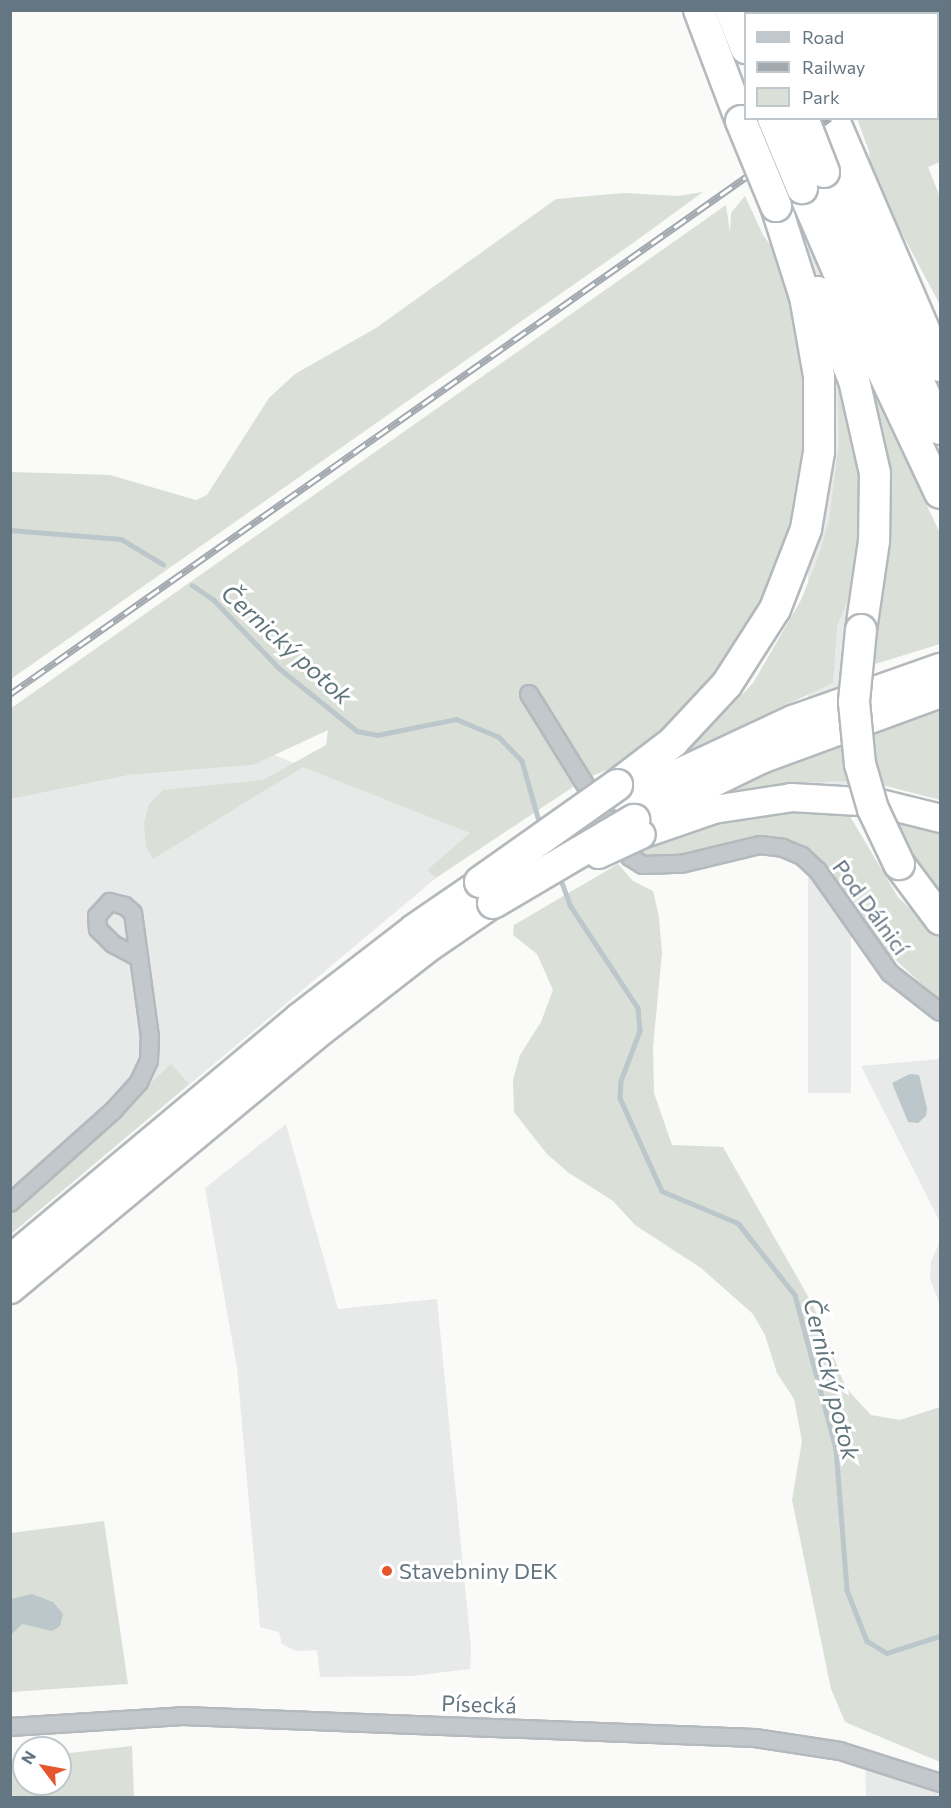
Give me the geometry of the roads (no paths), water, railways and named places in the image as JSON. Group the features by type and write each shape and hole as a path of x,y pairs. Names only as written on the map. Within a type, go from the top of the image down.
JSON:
{"highway":[{"path":"699,10 776,206 854,380 870,437 877,509 854,702 860,764 873,809 899,864 940,919"},
{"path":"731,10 744,43"},
{"path":"775,120 825,172 918,286 940,318"},
{"path":"804,120 940,429"},
{"path":"833,120 825,172 867,338 940,493"},
{"path":"825,172 940,366"},
{"path":"629,809 673,742 727,684 775,609 806,528 819,452 819,376 805,297 776,206"},
{"path":"10,1258 326,995 487,893 629,809 696,761 811,711 940,667"},
{"path":"10,1289 313,1037 430,946 487,893 629,809 940,692"},
{"path":"629,809 713,809 791,797 876,802 940,818"}],"street":[{"name":"Pod Dálnicí","path":"529,694 630,857 643,865 681,864 760,844 783,848 802,856 818,871 890,973 940,1012"},
{"path":"10,1203 114,1110 139,1082 149,1061 150,1037 136,956"},
{"name":"Písecká","path":"10,1727 183,1716 743,1738 840,1751 940,1782"}],"waterway":[{"name":"Černický potok","path":"10,530 121,539 163,564"},
{"name":"Černický potok","path":"192,585 214,600 279,668 357,731 377,735 456,719 499,737 522,761 541,828"},
{"name":"Černický potok","path":"560,877 570,905 638,1008 640,1031 621,1081 620,1098 662,1191 738,1223 795,1295 836,1449 847,1590 867,1641 887,1653 940,1636"}],"railway":[{"path":"10,694 827,120"}],"place":[{"name":"Stavebniny DEK","path":"387,1571"}]}
